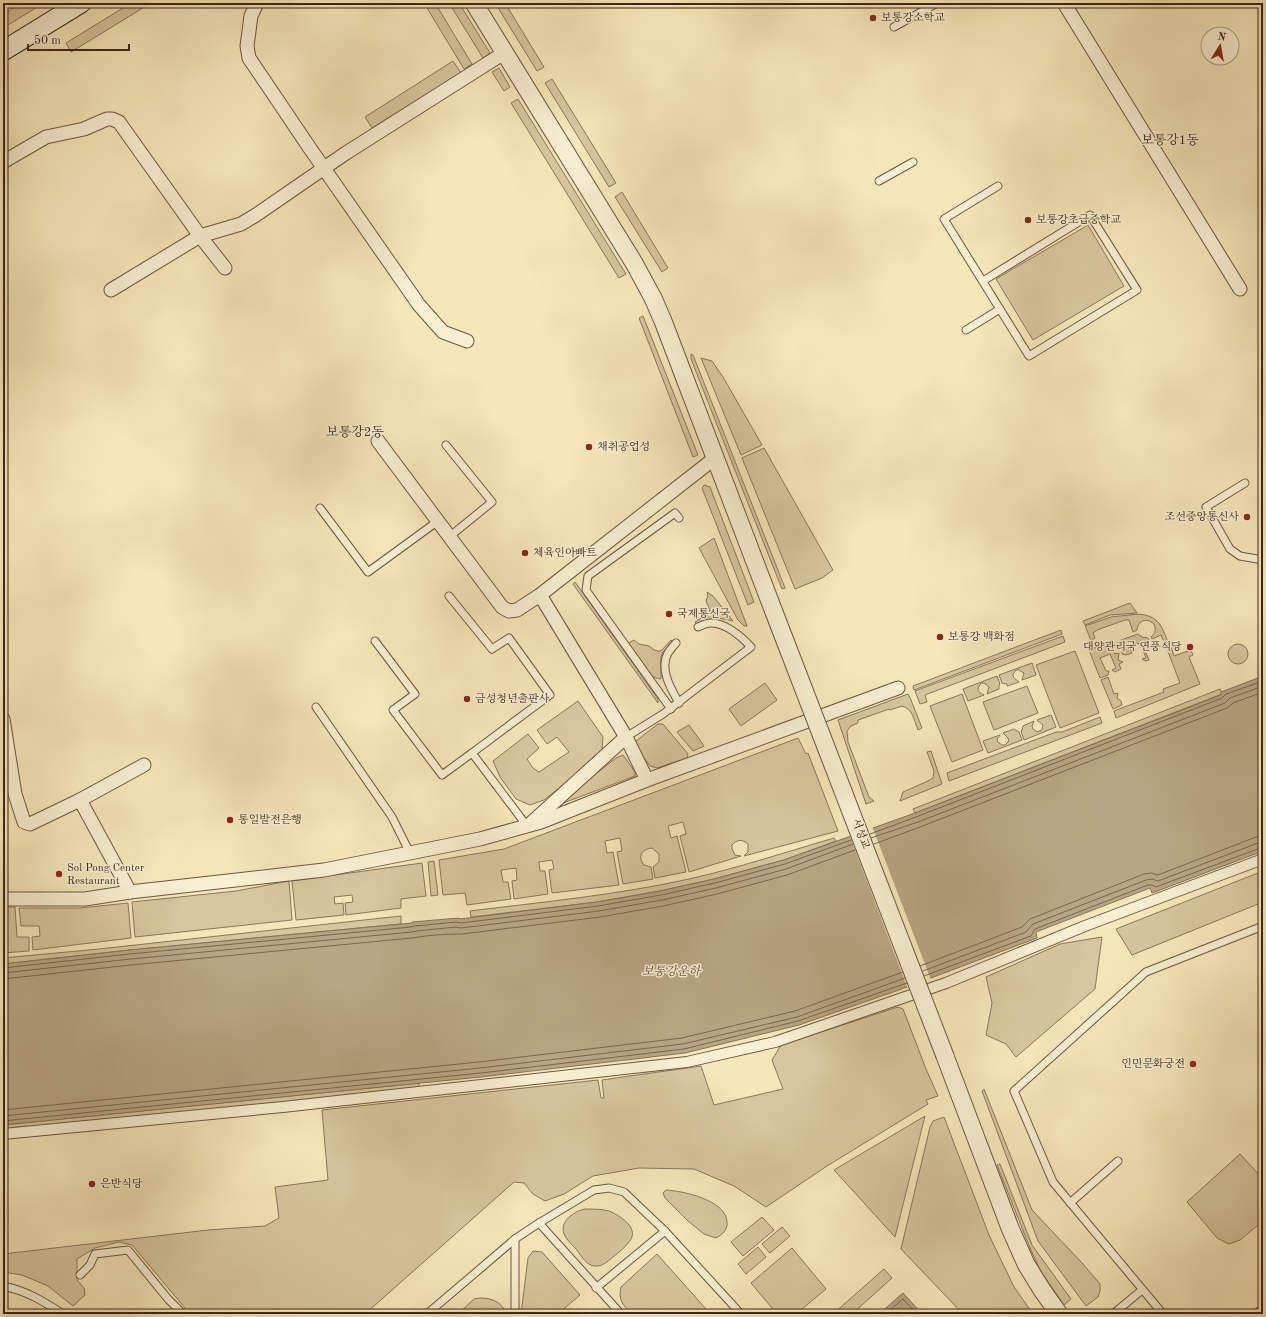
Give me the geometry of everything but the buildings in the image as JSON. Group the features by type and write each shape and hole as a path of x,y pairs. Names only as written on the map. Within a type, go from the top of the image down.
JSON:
{"main road":[{"path":"3,51 81,3"}],"street":[{"path":"257,3 251,16 247,46 249,58 419,305 443,332 467,341"},
{"name":"서성교","path":"474,3 634,263 653,298 1010,1228 1026,1264 1059,1314"},
{"path":"1064,3 1240,288"},
{"path":"112,290 200,236 241,224 256,215 352,148 504,53"},
{"path":"3,162 46,137 84,129 107,119 112,119 119,122 200,236 225,268"},
{"path":"378,441 502,607 509,611 517,610 540,595 715,458"},
{"path":"540,595 626,737 647,780"},
{"path":"3,899 85,899 130,892 324,870 480,839 541,822 647,780 898,688"},
{"path":"3,719 15,794 24,822 30,824 80,800 144,765"},
{"path":"527,826 626,737"},
{"path":"80,800 130,892"},
{"path":"3,1134 291,1106 687,1062 774,1042 946,984 1085,926 1263,859"}],"lane":[{"path":"894,27 937,3"},
{"path":"879,181 913,162"},
{"path":"982,281 1090,215 1137,290 1029,356 982,281 944,219 998,186"},
{"path":"966,330 1000,309"},
{"path":"446,445 492,502 449,537"},
{"path":"1245,483 1206,507 1230,549 1240,556 1263,560"},
{"path":"320,508 368,572 438,521"},
{"path":"671,708 586,590 588,576 676,512 679,518"},
{"path":"375,641 415,694 393,710 442,775 550,695 509,638 492,649 449,596"},
{"path":"626,737 679,703 751,647 743,638 730,629 710,623 698,627"},
{"path":"676,643 668,653 665,662 666,676 679,703"},
{"path":"316,707 392,817 410,853"},
{"path":"472,753 527,826"},
{"path":"1163,1314 1053,1182 1014,1091 1146,972 1263,926"},
{"path":"1070,1203 1118,1161"},
{"path":"427,1314 515,1240 539,1223 594,1190 609,1188 624,1192 665,1232 741,1314"},
{"path":"539,1223 621,1314"},
{"path":"596,1288 665,1232"},
{"path":"515,1240 515,1314"},
{"path":"80,1275 90,1265 95,1254 128,1250 168,1299 181,1312 181,1314"},
{"path":"3,1286 41,1299 63,1314"},
{"path":"1113,1314 1142,1290"},
{"path":"1256,1314 1263,1308"}],"shaded area":[{"path":"22,3 44,3 3,28 3,14"},
{"path":"131,3 151,3 71,52 66,43"},
{"path":"424,3 435,3 472,64 464,69"},
{"path":"449,3 459,3 490,53 483,58"},
{"path":"495,3 505,3 544,67 537,71"},
{"path":"453,61 461,73 372,128 365,117"},
{"path":"499,68 510,87 504,91 492,72"},
{"path":"552,79 616,183 609,187 545,83"},
{"path":"518,99 626,274 619,278 511,103"},
{"path":"622,192 668,268 662,272 615,197"},
{"path":"1088,225 1124,286 1033,340 996,279"},
{"path":"643,316 698,455 693,457 639,318"},
{"path":"691,354 693,355 785,588 782,589 691,359"},
{"path":"701,358 712,361 723,377 762,445 741,455"},
{"path":"764,448 833,570 822,578 795,589 742,458"},
{"path":"704,485 710,487 754,602 748,605 702,488"},
{"path":"714,538 747,626 744,626 738,620 699,548"},
{"path":"575,582 658,699 658,703 573,584"},
{"path":"707,592 713,596 733,621 714,618 697,624 695,622 704,616 709,615 710,613 706,601 708,596"},
{"path":"1130,603 1137,613 1110,615 1085,625 1083,621"},
{"path":"1138,614 1151,617 1159,623 1169,644 1166,646 1161,635 1152,639 1151,637 1155,632 1154,624 1145,620 1139,624 1137,630 1133,632 1129,620 1097,630 1093,633 1095,638 1091,640 1085,626 1111,617"},
{"path":"1061,630 1062,634 914,690 913,686"},
{"path":"1138,634 1142,637 1148,638 1149,640 1142,643 1149,660 1145,661 1142,659 1146,658 1140,643 1130,647 1132,653 1126,655 1122,654 1125,650 1121,640"},
{"path":"1063,636 1065,642 925,695 927,702 920,704 915,691"},
{"path":"634,640 639,644 649,646 658,651 661,651 671,640 673,642 663,652 661,657 661,679 650,675 627,644"},
{"path":"1111,644 1115,654 1119,653 1118,660 1123,662 1119,664 1121,669 1115,672 1112,670 1116,668 1110,654 1100,658 1106,671 1109,671 1108,675 1100,678 1089,650 1097,647 1098,649"},
{"path":"1238,644 1245,647 1248,654 1245,661 1238,664 1231,661 1228,654 1231,647"},
{"path":"1171,647 1174,656 1191,650 1193,655 1189,657 1200,684 1116,718 1114,711 1164,692 1163,689 1180,683 1167,649"},
{"path":"1075,651 1099,713 1060,728 1036,665"},
{"path":"1032,663 1036,675 1022,680 1024,673 1016,670 1013,676 1019,682 1007,686 1007,684 1002,683 999,675"},
{"path":"997,676 1000,684 999,689 987,694 989,687 984,683 981,683 978,690 984,695 968,701 963,689"},
{"path":"1108,677 1114,694 1118,693 1117,698 1121,701 1122,705 1113,709 1101,680"},
{"path":"765,683 777,700 741,726 729,709"},
{"path":"1027,686 1038,713 994,730 983,702"},
{"path":"1220,689 1222,694 915,813 913,809"},
{"path":"908,694 922,728 918,730 911,712 906,707 902,706 858,720 858,723 851,726 847,731 848,742 869,797 874,801 866,804 838,720"},
{"path":"962,694 983,750 952,762 930,706"},
{"path":"578,701 603,737 602,750 574,776 544,800 530,805 516,799 500,777 493,761 528,734 539,748 527,759 533,768 539,772 569,752 557,737 547,744 537,730"},
{"path":"1051,715 1056,727 1024,740 1021,731 1023,726 1034,721 1032,726 1037,732 1042,730 1043,725 1037,720"},
{"path":"1100,717 1102,723 949,781 947,773"},
{"path":"658,724 663,724 688,754 687,758 657,768 650,766 635,745 636,741"},
{"path":"689,725 704,746 693,751 677,732"},
{"path":"1014,729 1019,732 1022,740 988,753 983,741 1000,735 997,739 998,742 1005,745 1009,741 1003,733"},
{"path":"798,738 806,754 808,753 838,831 744,856 748,852 748,844 746,842 738,841 732,845 732,849 735,855 741,856 689,872 680,836 686,834 683,822 668,826 671,838 677,836 686,872 655,878 653,867 659,862 659,854 652,848 643,852 641,859 644,865 651,867 653,879 623,884 617,852 622,851 620,838 605,841 607,853 613,852 619,885 552,893 549,870 554,869 552,860 539,862 540,871 545,871 548,894 514,899 512,881 517,880 516,868 501,870 503,882 508,882 511,899 467,905 465,893 443,895 439,860 504,849"},
{"path":"931,751 942,784 900,801 903,792 933,778 934,771 927,752"},
{"path":"623,755 635,772 635,776 558,805 616,758"},
{"path":"834,838 836,841 784,860 714,879 660,891 597,902 471,917 470,911 607,894 662,885 744,865"},
{"path":"434,861 438,895 431,896 428,862"},
{"path":"422,863 426,896 401,899 401,908 346,915 345,903 353,902 352,895 334,897 335,904 343,903 344,915 296,920 292,881"},
{"path":"1263,871 1263,902 1132,955 1116,929"},
{"path":"289,881 292,920 135,937 132,902 236,891"},
{"path":"128,903 131,938 33,950 32,937 40,936 39,926 21,926 19,908 80,908"},
{"path":"3,907 15,907 17,937 29,937 29,951 3,953"},
{"path":"401,916 401,924 130,950 3,964 3,958"},
{"path":"1102,937 1095,989 1016,1057 1006,1044 986,1035 992,1003 986,977 1060,944"},
{"path":"898,1007 903,1009 938,1096 926,1100 928,1104 827,1166 766,1207 734,1186 694,1169 639,1168 593,1176 564,1194 545,1201 533,1194 524,1183 514,1182 365,1314 190,1314 132,1245 119,1242 95,1248 77,1259 77,1280 84,1288 85,1295 73,1306 48,1286 22,1275 3,1272 3,1254 208,1230 265,1226 279,1218 275,1187 328,1180 322,1110 598,1080 601,1098 604,1098 602,1080 701,1066 714,1105 783,1089 772,1060 781,1045"},
{"path":"419,1083 419,1088 3,1130 3,1125"},
{"path":"984,1089 1032,1210 1100,1284 1098,1297 1086,1306 1038,1241 982,1091"},
{"path":"925,1116 895,1237 834,1170"},
{"path":"944,1117 989,1235 1014,1287 1033,1314 963,1314 901,1249 930,1127 933,1121"},
{"path":"1240,1154 1263,1179 1263,1221 1240,1240 1229,1244 1217,1238 1187,1202"},
{"path":"1000,1164 1032,1245 1071,1299 1064,1305 1040,1270 1030,1248 997,1165"},
{"path":"666,1190 682,1192 711,1202 719,1207 725,1214 727,1227 721,1235 716,1238 704,1234 688,1221 665,1198 663,1193"},
{"path":"585,1209 600,1209 618,1215 630,1226 632,1230 631,1239 627,1244 600,1266 592,1266 587,1263 564,1234 564,1225 569,1217"},
{"path":"762,1217 774,1230 743,1256 731,1242"},
{"path":"782,1227 790,1236 770,1253 762,1244"},
{"path":"758,1247 766,1257 746,1274 738,1264"},
{"path":"792,1248 826,1289 796,1314 777,1314 751,1283"},
{"path":"533,1251 542,1252 580,1295 558,1314 521,1314 528,1258"},
{"path":"657,1254 706,1309 700,1314 631,1314 624,1305 620,1296 621,1287"},
{"path":"884,1269 892,1278 852,1314 833,1314"},
{"path":"480,1298 493,1300 502,1306 507,1314 458,1314 474,1299"}],"water":[{"name":"보통강운하","path":"1263,676 1263,851 1152,893 1150,888 1036,932 1037,938 899,990 799,1025 685,1053 481,1077 3,1125 3,964 412,922 460,919 597,902 660,891 714,879 784,860 915,813 1221,695 1221,692"},
{"path":"903,1293 922,1314 879,1314"}],"pier":[{"path":"872,826 931,980 908,989 849,834"}],"place":[{"name":"보통강소학교","path":"873,18"},
{"name":"보통강초급중학교","path":"1028,220"},
{"name":"채취공업성","path":"589,447"},
{"name":"조선중앙통신사","path":"1247,517"},
{"name":"체육인아빠트","path":"525,553"},
{"name":"국제통신국","path":"669,614"},
{"name":"보통강 백화점","path":"940,637"},
{"name":"대양관리국 연풍식당","path":"1190,647"},
{"name":"금성청년출판사","path":"467,699"},
{"name":"통일발전은행","path":"230,820"},
{"name":"Sol Pong Center Restaurant","path":"59,874"},
{"name":"인민문화궁전","path":"1193,1064"},
{"name":"은반식당","path":"92,1184"}],"district":[{"name":"보통강1동","path":"1170,140"},
{"name":"보통강2동","path":"355,432"}]}
